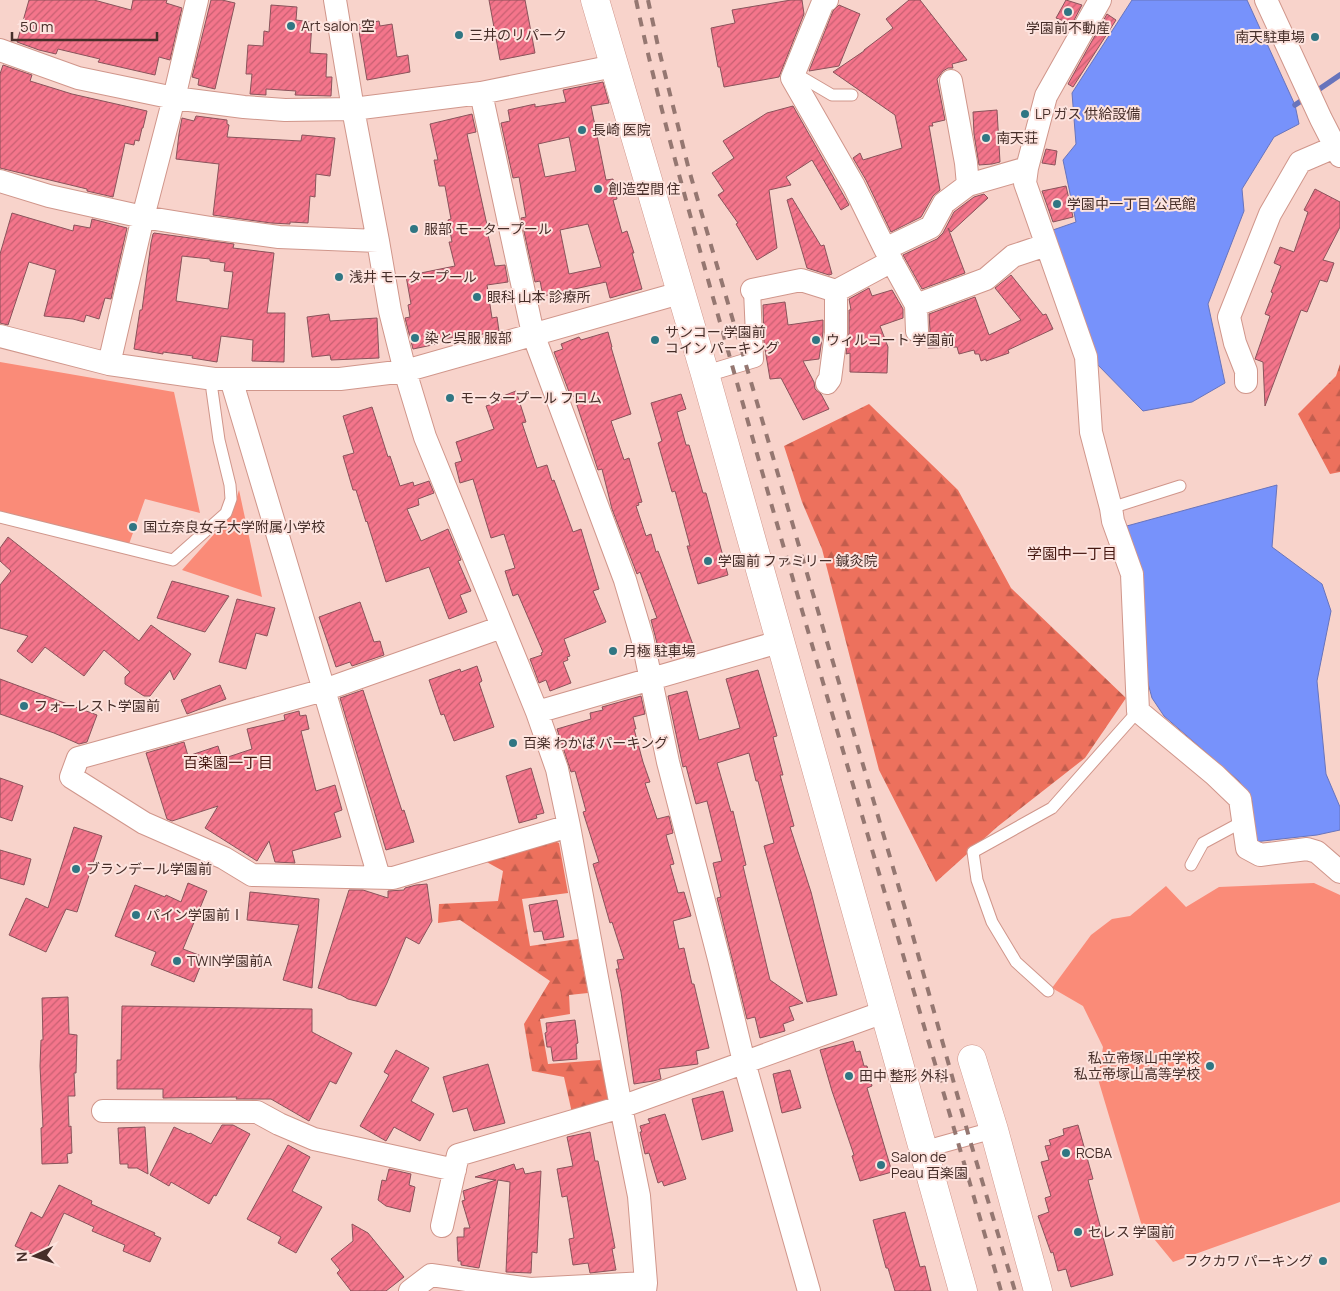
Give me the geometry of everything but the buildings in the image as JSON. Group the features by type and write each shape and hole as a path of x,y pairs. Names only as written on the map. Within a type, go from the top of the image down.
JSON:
{"street":[{"path":"109,364 196,0"},
{"path":"334,0 390,312 405,371 425,437 537,712 557,769 638,1196 645,1287 530,1289 431,1275 410,1291"},
{"path":"595,0 705,374 963,1291"},
{"path":"827,0 824,2 792,78 854,186 916,305 918,332"},
{"path":"1100,0 1046,96 1025,183 1086,357 1090,432 1113,521 1132,574 1138,710 1215,775 1240,799 1242,822 1248,848 1260,855 1307,849 1317,852 1340,872"},
{"path":"1246,382 1246,371 1235,343 1229,317 1270,214 1300,162 1337,151 1320,119 1266,0"},
{"path":"0,50 78,78 174,98 284,110 353,109 481,93 614,66"},
{"path":"951,81 968,185"},
{"path":"481,93 533,334 625,580 642,637 668,762 720,959 744,1062 808,1291"},
{"path":"836,291 931,227 944,203 968,185 1028,168"},
{"path":"0,181 49,196 143,217 211,228 279,237 378,241"},
{"path":"916,305 986,279 1013,256 1046,245"},
{"path":"705,374 755,359 752,290 801,280 836,291"},
{"path":"827,383 830,379 836,333 836,291"},
{"path":"0,336 109,364 222,379 340,379 405,371 680,293"},
{"path":"836,333 847,357"},
{"path":"222,379 324,690 379,877"},
{"path":"502,627 324,690 78,758 71,777 144,823 224,858 252,875 394,878 569,826"},
{"path":"537,712 779,642"},
{"path":"442,1226 458,1155 621,1107 884,1012"},
{"path":"972,1059 994,1130 1038,1291"},
{"path":"103,1111 257,1112 314,1139 455,1170"},
{"path":"922,1150 994,1130"}],"lane":[{"path":"792,78 802,78 832,95 852,95"},
{"path":"0,517 173,560 226,513 231,499 212,390 222,379"},
{"path":"1111,508 1180,486"},
{"path":"1048,991 1016,962 992,922 977,880 973,852 1052,808 1138,710"},
{"path":"1191,865 1203,843 1242,822"}],"green space":[{"path":"1340,364 1340,472 1330,474 1298,414 1336,376"},
{"path":"869,404 958,490 1011,588 1126,698 1085,758 997,827 936,882 879,770 822,549 802,502 784,446"},
{"path":"549,838 559,843 568,893 522,899 530,946 578,939 588,993 569,995 570,1014 540,1019 548,1064 601,1060 610,1097 608,1103 572,1113 564,1077 532,1071 524,1024 550,981 460,920 438,923 439,904 498,901 503,871 483,860"}],"shaded area":[{"path":"0,362 174,392 200,513 145,499 129,544 0,511"},
{"path":"239,490 262,597 182,570 232,514"},
{"name":"私立帝塚山中学校 私立帝塚山高等学校","path":"1314,883 1340,895 1340,1202 1173,1262 1141,1223 1098,1079 1103,1047 1083,1006 1052,988 1091,935 1112,919 1130,916 1166,886 1186,907 1219,887"}],"water":[{"path":"1132,0 1247,0 1295,105 1299,124 1274,137 1242,189 1244,211 1208,304 1225,383 1192,402 1143,411 1094,361 1050,231 1076,222 1063,160 1076,144 1072,93"},
{"path":"1277,485 1272,547 1322,584 1331,611 1317,681 1326,774 1340,807 1340,830 1317,835 1254,842 1252,801 1239,781 1164,716 1152,698 1146,676 1123,527"}],"waterway":[{"path":"1315,92 1340,75"},
{"path":"1295,105 1307,97"}],"railway":[{"path":"636,0 653,74 712,294 822,679 1001,1291"},
{"path":"648,0 689,170 1015,1291"}],"place":[{"name":"学園前不動産","path":"1068,12"},
{"name":"Art salon 空","path":"291,26"},
{"name":"三井のリパーク","path":"459,35"},
{"name":"南天駐車場","path":"1315,37"},
{"name":"LP ガス 供給設備","path":"1025,114"},
{"name":"長崎 医院","path":"582,130"},
{"name":"南天荘","path":"986,138"},
{"name":"創造空間 住","path":"598,189"},
{"name":"学園中一丁目 公民館","path":"1057,204"},
{"name":"服部 モータープール","path":"414,229"},
{"name":"浅井 モータープール","path":"339,277"},
{"name":"眼科 山本 診療所","path":"477,297"},
{"name":"染と呉服 服部","path":"415,338"},
{"name":"サンコー 学園前 コイン パーキング","path":"655,340"},
{"name":"ウィルコート 学園前","path":"816,340"},
{"name":"モータープール フロム","path":"450,398"},
{"name":"国立奈良女子大学附属小学校","path":"133,527"},
{"name":"学園前 ファミリー 鍼灸院","path":"708,561"},
{"name":"月極 駐車場","path":"613,651"},
{"name":"フォーレスト学園前","path":"24,706"},
{"name":"百楽 わかば パーキング","path":"513,743"},
{"name":"ブランデール学園前","path":"76,869"},
{"name":"パイン学園前Ⅰ","path":"136,915"},
{"name":"TWIN学園前A","path":"177,961"},
{"name":"私立帝塚山中学校 私立帝塚山高等学校","path":"1210,1066"},
{"name":"田中 整形 外科","path":"849,1076"},
{"name":"RCBA","path":"1066,1153"},
{"name":"Salon de Peau 百楽園","path":"881,1165"},
{"name":"セレス 学園前","path":"1078,1232"},
{"name":"フクカワ パーキング","path":"1323,1261"}],"district":[{"name":"学園中一丁目","path":"1072,554"},
{"name":"百楽園一丁目","path":"228,763"}]}
